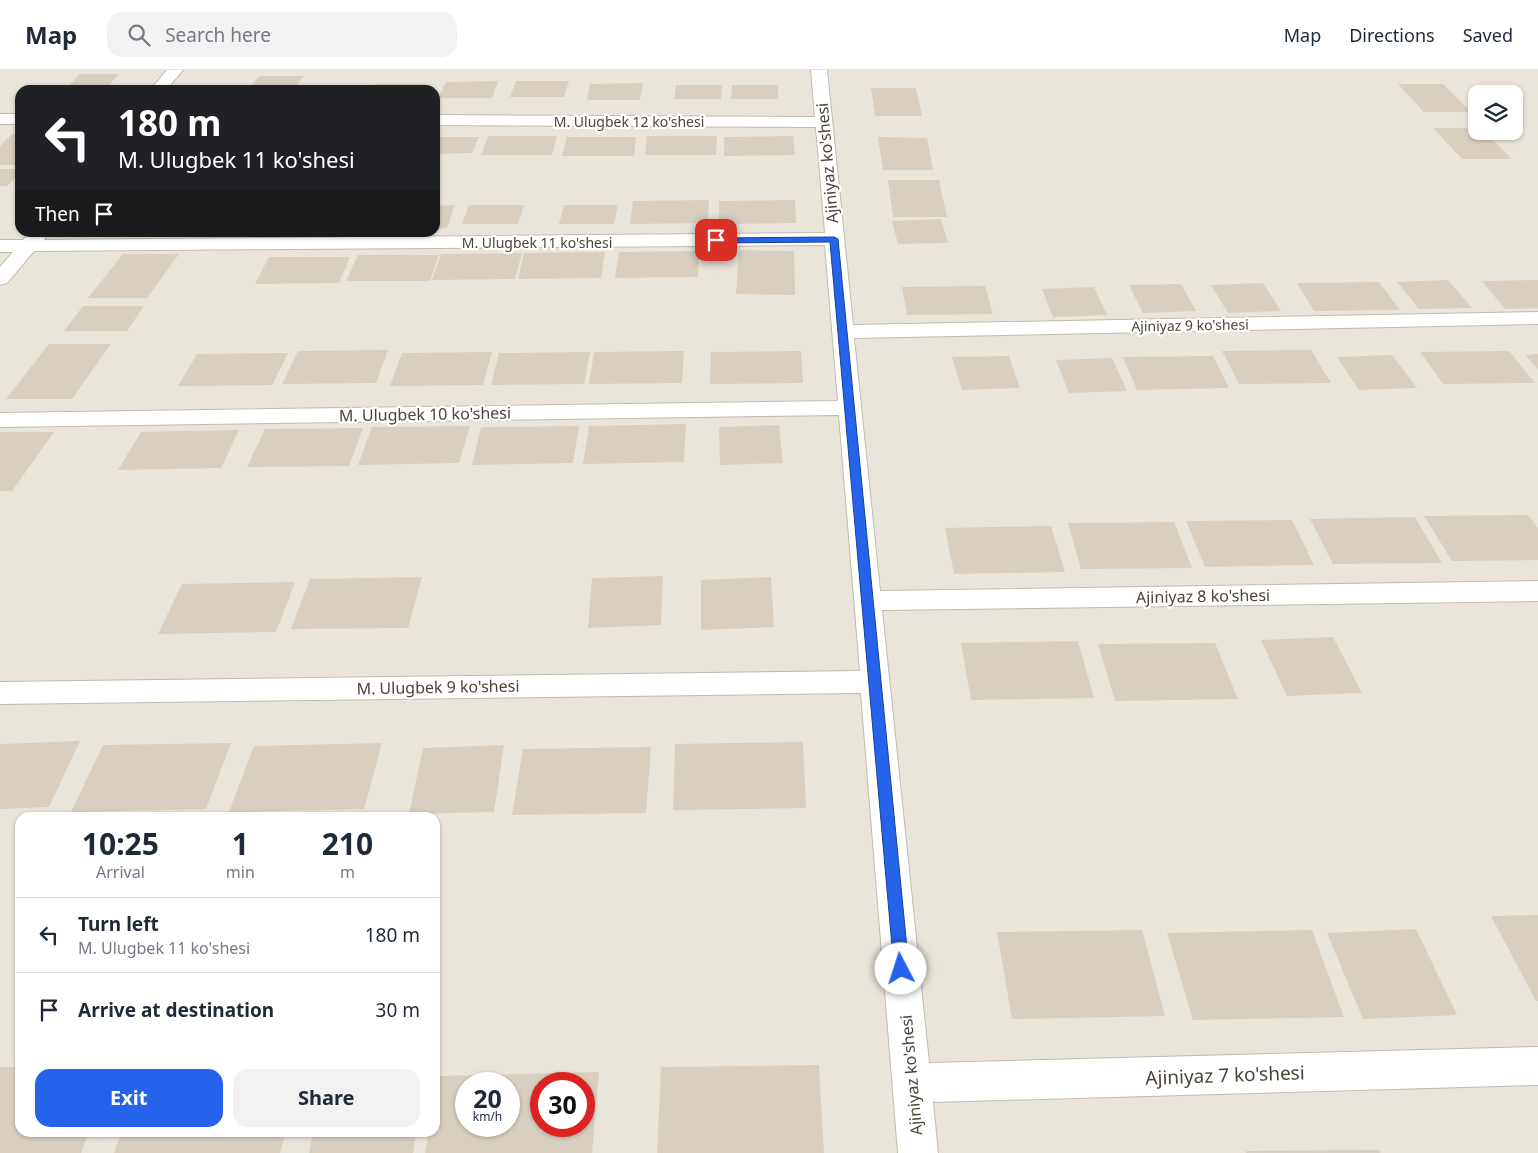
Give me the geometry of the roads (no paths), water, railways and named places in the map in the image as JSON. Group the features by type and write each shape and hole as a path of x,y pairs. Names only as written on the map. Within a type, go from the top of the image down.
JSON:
{"street":[{"path":"162,85 175,70"},
{"name":"Ajiniyaz ko'shesi","path":"819,70 918,1153"},
{"path":"0,119 15,119"},
{"name":"M. Ulugbek 12 ko'shesi","path":"440,120 823,122"},
{"path":"0,278 34,239"},
{"name":"M. Ulugbek 11 ko'shesi","path":"0,246 34,239 834,239"},
{"name":"Ajiniyaz 9 ko'shesi","path":"843,332 1538,318"},
{"name":"M. Ulugbek 10 ko'shesi","path":"0,420 850,408"},
{"name":"Ajiniyaz 8 ko'shesi","path":"867,601 1538,591"},
{"name":"M. Ulugbek 9 ko'shesi","path":"0,692 875,682"},
{"name":"Ajiniyaz 7 ko'shesi","path":"912,1084 1538,1066"}]}
